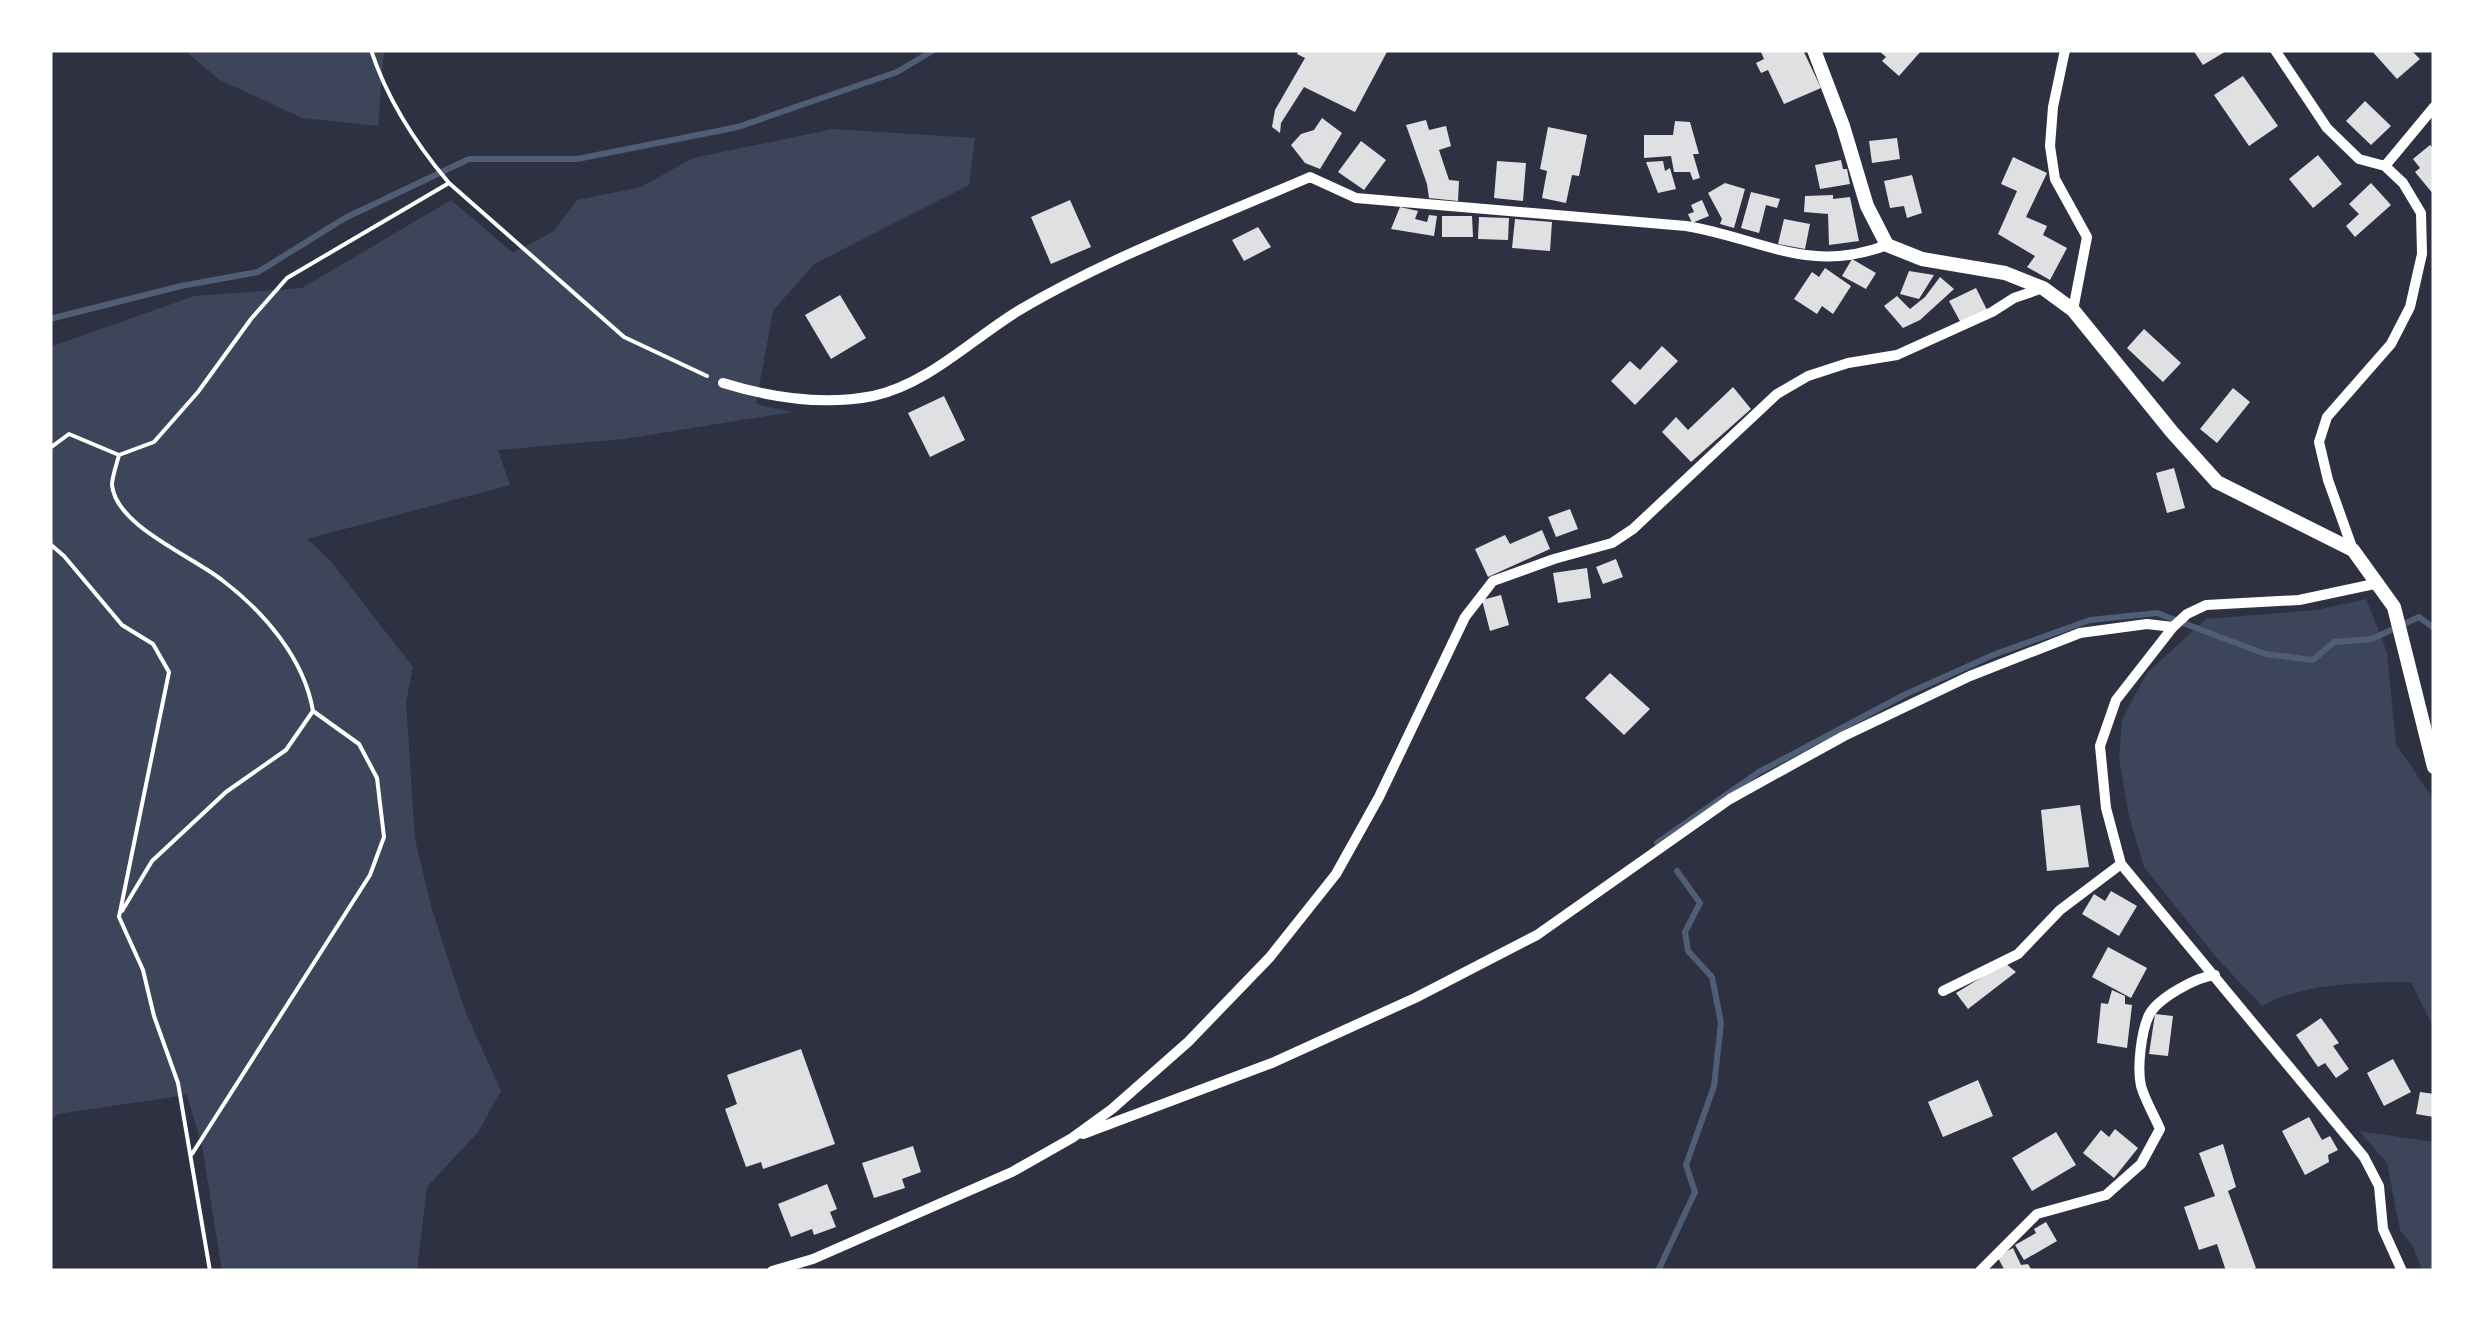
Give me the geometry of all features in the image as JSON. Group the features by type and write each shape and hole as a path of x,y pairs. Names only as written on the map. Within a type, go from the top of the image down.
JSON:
{"street":[{"path":"1814,50 1843,126 1867,206 1887,245 1922,260 2004,272 2043,288 2073,310 2217,482 2353,550"},
{"path":"2065,50 2053,107 2050,146 2055,179 2086,237 2073,310"},
{"path":"2275,50 2327,128 2359,158 2385,166 2403,183 2421,212 2422,254 2410,307 2390,344 2326,417 2320,442 2328,480 2353,550 2394,607 2434,767"},
{"path":"2385,166 2434,107"},
{"path":"723,383 768,397 825,401 876,395 926,374 1019,311 1050,295 1310,177 1356,198 1686,226 1720,232 1783,254 1816,258 1887,245"},
{"path":"772,1271 812,1258 1012,1172 1072,1138 1188,1042 1270,958 1336,874 1465,617 1493,581 1612,543 1623,536 1776,394 1808,376 1848,363 1898,355 2014,298 2043,288"},
{"path":"2379,583 2300,600 2206,605 2187,614 2173,626 2116,700 2100,746 2106,808 2121,864 2364,1156 2379,1186 2383,1229 2402,1271"},
{"path":"1072,1138 1272,1063 1432,989 1537,934 1730,799 1844,736 1970,676 2080,633 2148,624 2173,626"},
{"path":"1943,991 2018,954 2060,910 2121,864"},
{"path":"1980,1271 2037,1214 2106,1195 2141,1164 2160,1129 2140,1084 2142,1048 2150,1014 2201,976 2214,976"}],"path":[{"path":"370,50 400,114 426,156 449,183 624,338 723,383"},
{"path":"50,448 69,434 119,455 154,442 287,278 449,183"},
{"path":"119,455 112,486 128,518 222,580 295,658 309,688 313,711 359,744 377,778 384,837 370,875 192,1154"},
{"path":"50,544 122,625 153,644 169,672 119,917 143,970 154,1016 178,1083 210,1271"},
{"path":"119,917 152,860 226,792 286,750 313,711"}],"shaded area":[{"path":"184,50 384,50 378,126 302,118 220,80"},
{"path":"833,129 975,138 969,185 814,264 773,311 756,404 792,412 624,439 498,450 510,485 307,539 329,559 413,667 406,702 415,839 431,906 465,1011 501,1091 478,1132 427,1187 417,1271 222,1271 202,1146 187,1095 58,1114 50,1121 50,347 194,296 302,288 451,200 513,253 554,231 577,200 641,187 693,158"},
{"path":"2366,599 2387,652 2396,744 2434,800 2434,1029 2411,982 2315,988 2262,1006 2216,957 2144,867 2129,816 2119,759 2122,719 2147,673 2206,619 2317,610"},
{"path":"2359,1131 2434,1142 2434,1271 2423,1271 2412,1245 2400,1230 2387,1163"}],"building":[{"path":"1299,50 1388,50 1355,112 1304,87 1281,123 1280,133 1272,127 1275,110 1305,58 1297,54"},
{"path":"1760,50 1803,50 1821,88 1784,104 1768,70 1761,73 1756,63 1764,59"},
{"path":"1878,50 1922,50 1899,76 1882,61 1886,57"},
{"path":"2193,50 2228,50 2203,65"},
{"path":"2371,50 2411,50 2420,59 2397,79"},
{"path":"2243,76 2278,126 2249,146 2214,95"},
{"path":"2365,101 2391,126 2371,145 2346,121"},
{"path":"1322,118 1342,133 1320,169 1305,163 1291,145 1301,134 1314,130"},
{"path":"1426,120 1429,130 1446,126 1451,146 1439,150 1449,180 1459,181 1458,201 1429,198 1406,125"},
{"path":"1675,121 1690,122 1699,154 1693,154 1700,178 1693,180 1690,172 1674,172 1671,156 1644,158 1644,135 1673,135"},
{"path":"1548,127 1587,135 1579,176 1572,175 1566,203 1542,198 1547,171 1540,169"},
{"path":"1897,138 1900,159 1872,163 1869,141"},
{"path":"1361,141 1386,160 1364,190 1338,172"},
{"path":"2430,145 2434,150 2434,195 2415,172 2420,168 2413,159"},
{"path":"2318,155 2342,184 2313,208 2289,179"},
{"path":"2013,157 2047,173 2026,217 2047,226 2043,235 2067,248 2050,280 2027,267 2035,256 1998,234 2017,191 2001,184"},
{"path":"1841,160 1850,184 1820,189 1815,165"},
{"path":"1497,161 1526,163 1523,201 1494,198"},
{"path":"1663,161 1665,171 1670,168 1676,189 1658,193 1646,162"},
{"path":"1912,175 1922,213 1907,218 1904,206 1890,208 1884,181"},
{"path":"1725,183 1745,189 1734,228 1720,224 1722,219 1708,193"},
{"path":"2371,183 2391,205 2355,237 2346,226 2359,214 2349,204"},
{"path":"1751,192 1780,199 1777,208 1766,205 1759,233 1741,228"},
{"path":"1833,195 1833,199 1850,197 1859,241 1829,245 1828,214 1804,212 1805,196"},
{"path":"1070,200 1091,247 1051,264 1031,217"},
{"path":"1702,200 1709,216 1692,223 1688,214 1694,212 1691,205"},
{"path":"1400,207 1418,211 1415,219 1427,222 1429,215 1437,216 1434,236 1391,229"},
{"path":"1442,216 1472,216 1473,237 1442,237"},
{"path":"1479,217 1509,218 1508,240 1478,239"},
{"path":"1515,219 1552,222 1550,251 1512,248"},
{"path":"1784,219 1810,224 1805,249 1778,244"},
{"path":"1258,227 1271,247 1244,261 1232,240"},
{"path":"1852,259 1876,273 1866,289 1842,276"},
{"path":"1825,268 1851,286 1833,314 1822,306 1817,314 1794,299 1812,272 1819,277"},
{"path":"1909,271 1934,275 1919,299 1900,294"},
{"path":"1940,277 1954,289 1920,320 1903,328 1884,306 1897,296 1910,309"},
{"path":"1976,288 1987,310 1961,323 1949,301"},
{"path":"840,295 866,338 831,359 805,315"},
{"path":"2144,329 2181,363 2163,382 2127,348"},
{"path":"1662,346 1678,361 1635,405 1611,381 1630,361 1640,370"},
{"path":"1733,387 1751,409 1691,462 1662,432 1676,417 1688,430"},
{"path":"2233,388 2250,402 2217,443 2200,429"},
{"path":"944,396 965,440 930,457 908,413"},
{"path":"2174,468 2185,508 2167,513 2156,473"},
{"path":"1570,509 1578,529 1556,537 1548,517"},
{"path":"1542,530 1550,549 1488,577 1475,549 1505,535 1510,544"},
{"path":"1616,559 1623,577 1603,584 1596,567"},
{"path":"1587,568 1591,598 1558,603 1553,573"},
{"path":"1501,595 1509,625 1490,631 1482,600"},
{"path":"1610,673 1650,709 1624,735 1585,698"},
{"path":"2080,805 2089,867 2047,871 2041,810"},
{"path":"2111,891 2137,906 2119,936 2082,914 2094,894 2105,901"},
{"path":"2108,947 2147,968 2131,998 2092,977"},
{"path":"2005,963 2016,972 1968,1009 1956,993"},
{"path":"2112,990 2125,996 2125,1004 2132,1005 2127,1048 2097,1043 2101,1003 2108,1004"},
{"path":"2155,1014 2173,1016 2168,1056 2149,1054"},
{"path":"2321,1018 2339,1043 2333,1046 2349,1069 2336,1078 2325,1063 2318,1067 2296,1035"},
{"path":"801,1049 835,1144 763,1169 761,1162 746,1167 725,1109 737,1104 727,1075"},
{"path":"2393,1059 2411,1092 2384,1106 2367,1073"},
{"path":"1978,1080 1993,1116 1943,1137 1928,1102"},
{"path":"2420,1092 2434,1094 2434,1117 2416,1114"},
{"path":"2309,1117 2322,1140 2330,1136 2338,1150 2328,1155 2329,1162 2305,1175 2282,1131"},
{"path":"2115,1129 2138,1148 2114,1178 2083,1153 2101,1130 2109,1137"},
{"path":"2056,1132 2076,1165 2032,1191 2012,1158"},
{"path":"2223,1144 2236,1187 2228,1191 2256,1268 2247,1271 2226,1271 2217,1244 2199,1250 2184,1207 2215,1196 2199,1153"},
{"path":"913,1146 921,1172 902,1179 905,1188 874,1198 862,1163"},
{"path":"827,1184 837,1209 830,1212 836,1227 814,1235 812,1229 791,1237 778,1204"},
{"path":"2046,1222 2057,1241 2024,1260 2015,1245"},
{"path":"2013,1248 2021,1265 2028,1264 2032,1271 2005,1271 1997,1256"}],"waterway":[{"path":"50,319 181,286 258,272 345,218 469,159 577,159 738,127 897,72 934,50"},
{"path":"1657,843 1759,772 1904,695 1993,655 2090,620 2157,613 2265,654 2313,660 2334,642 2372,639 2419,617 2434,628"},
{"path":"1658,1271 1695,1192 1686,1165 1714,1086 1721,1023 1712,977 1688,951 1685,932 1700,903 1677,871"}]}
